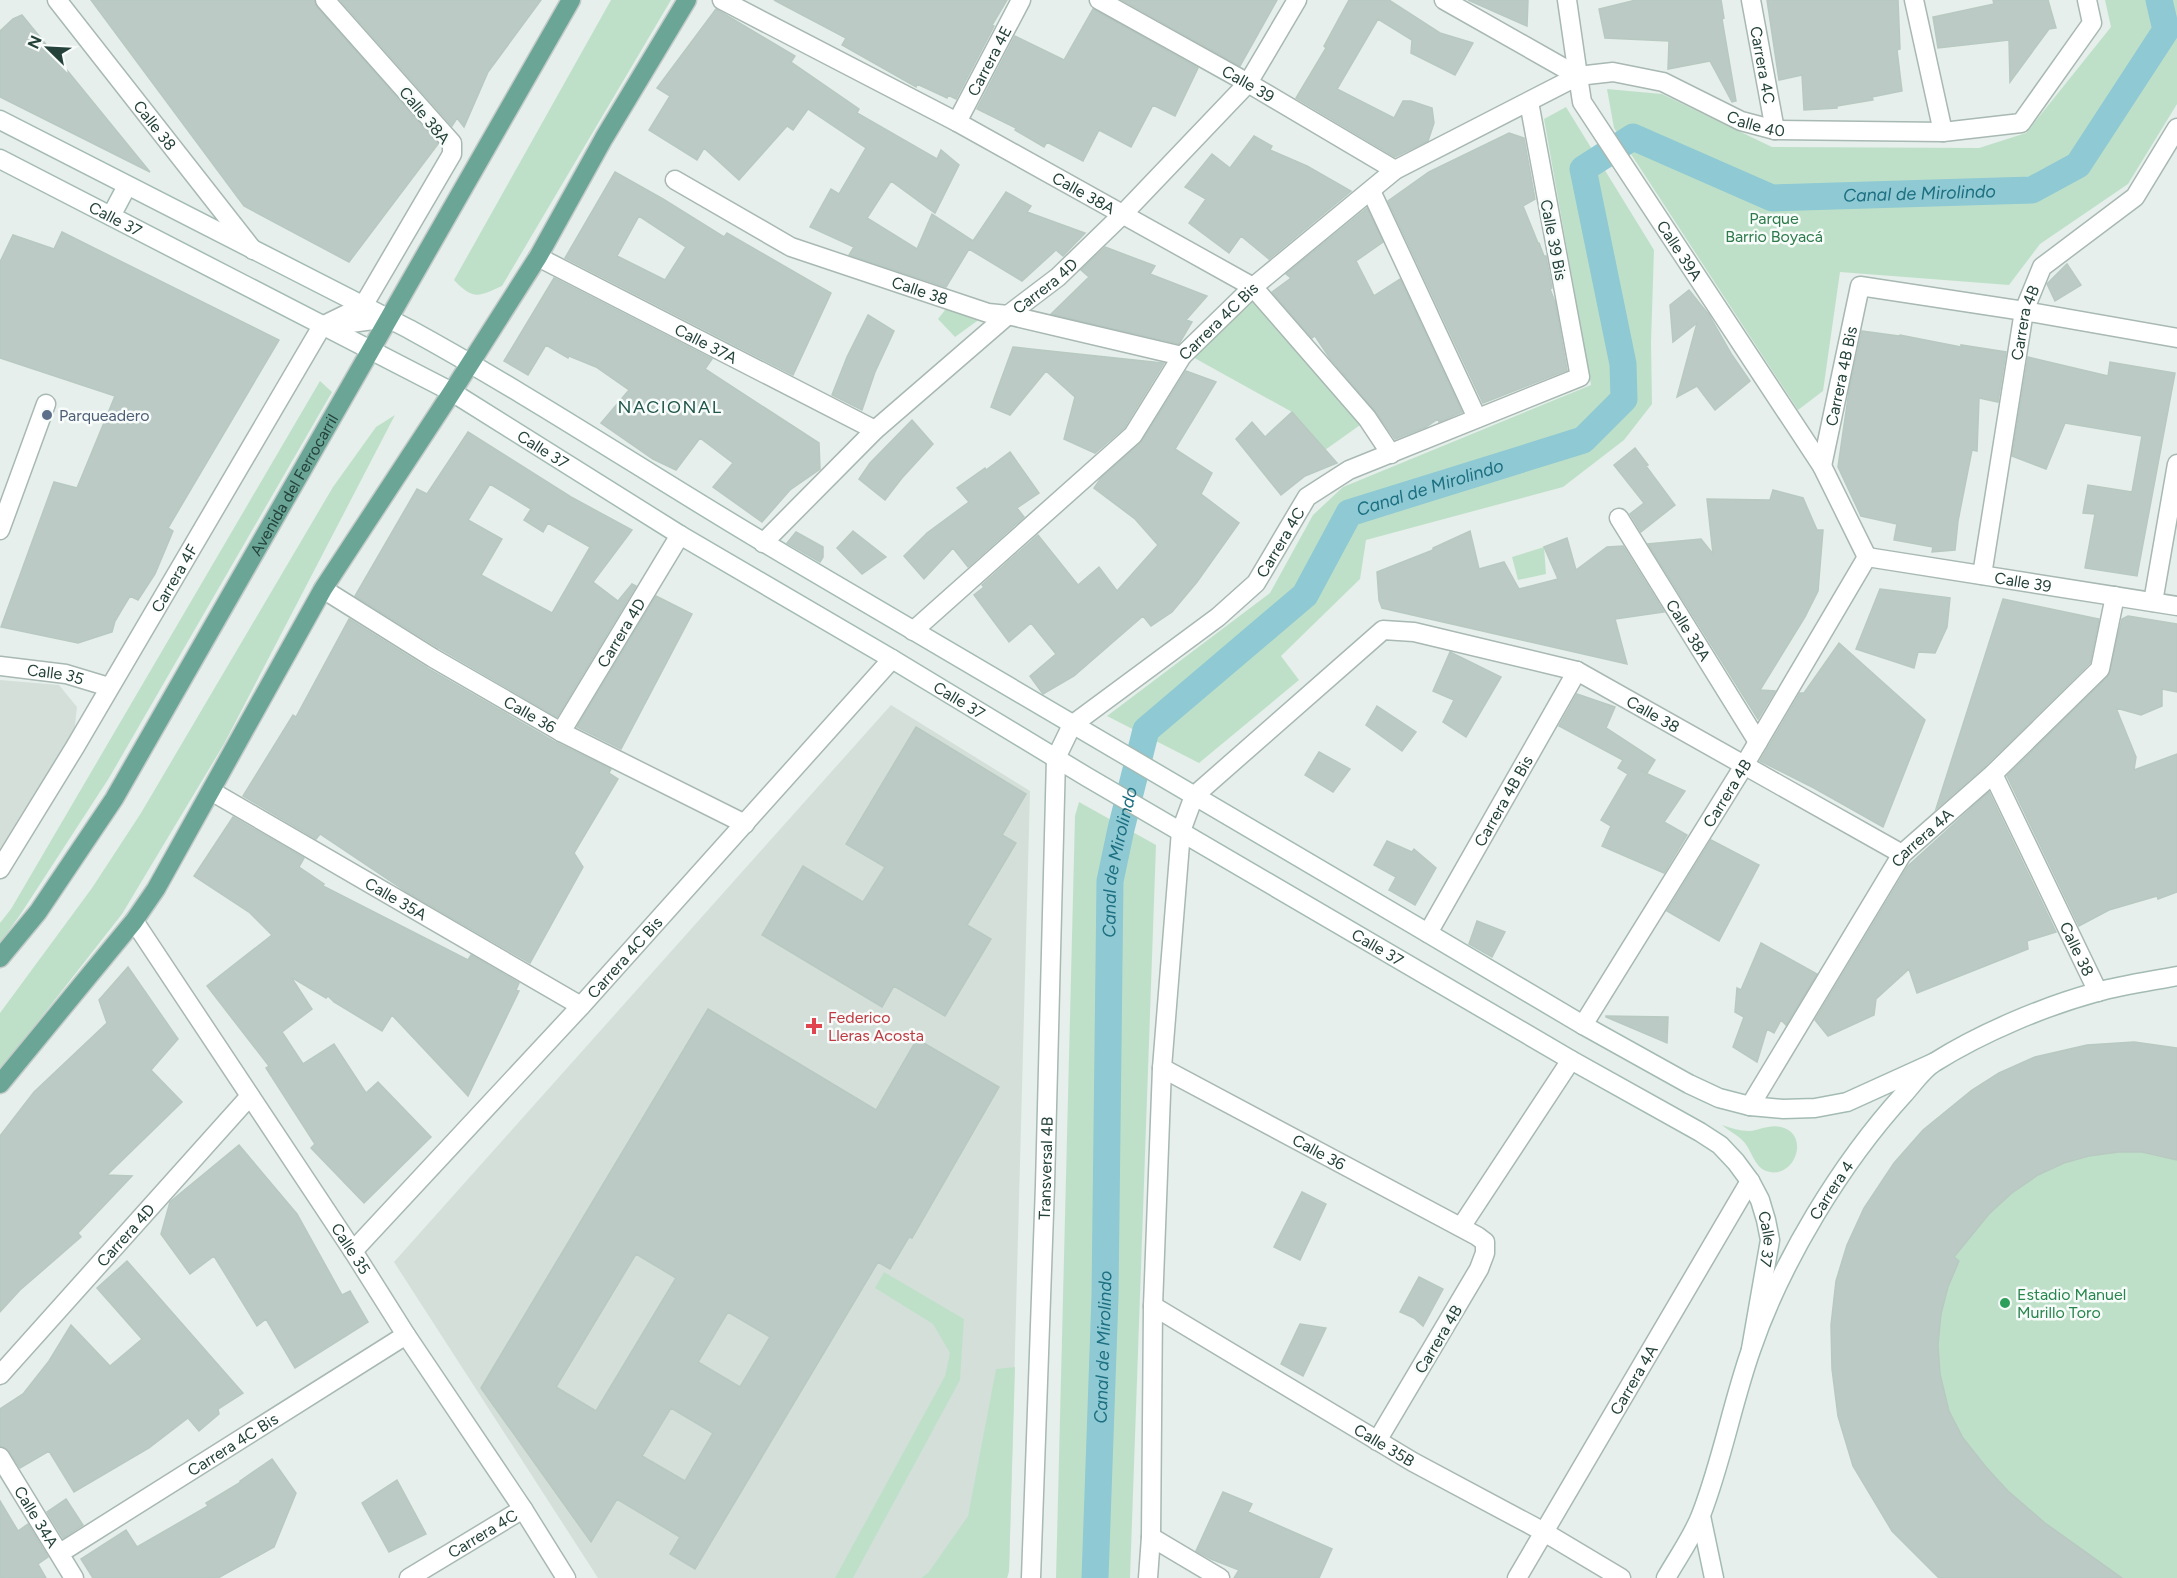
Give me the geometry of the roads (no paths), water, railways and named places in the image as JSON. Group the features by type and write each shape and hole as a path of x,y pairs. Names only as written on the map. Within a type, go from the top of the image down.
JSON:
{"main road":[{"name":"Avenida del Ferrocarril","path":"0,958 38,912 114,799 571,0"},
{"path":"0,1084 134,921 156,889 323,590 538,257 604,138 687,0"}],"street":[{"name":"Calle 38","path":"57,0 253,250"},
{"name":"Calle 38A","path":"325,0 452,143 452,154 363,306"},
{"name":"Calle 38A","path":"722,0 957,122 1253,287 1367,418 1391,454"},
{"name":"Carrera 4E","path":"957,122 1020,0"},
{"name":"Calle 39","path":"1099,0 1248,82 1395,170"},
{"name":"Carrera 4D","path":"763,543 875,430 1008,315 1058,276 1123,214 1248,82 1297,0"},
{"path":"1444,0 1578,76"},
{"path":"1566,0 1578,76"},
{"name":"Carrera 4C","path":"1751,0 1776,130"},
{"path":"1914,0 1943,132"},
{"name":"Calle 40","path":"1578,76 1613,72 1663,82 1741,121 1776,130 1943,132 2021,123 2092,23 2087,0"},
{"name":"Carrera 4C Bis","path":"913,631 1133,435 1182,356 1253,287 1395,170 1578,76"},
{"name":"Calle 39A","path":"1578,76 1582,102 1822,466 1867,557"},
{"name":"Calle 39 Bis","path":"1529,102 1580,377"},
{"path":"0,120 388,318 471,363 593,436 763,543 1583,1025 1689,1084 1719,1098 1750,1106 1783,1109 1815,1108 1847,1102 1933,1063"},
{"name":"Carrera 4B","path":"1982,575 2024,311 2042,267 2135,197 2177,128"},
{"name":"Calle 37","path":"0,159 452,392 680,535 1087,777 1571,1060 1700,1132 1719,1145 1736,1162 1750,1181 1766,1220 1770,1240 1751,1349"},
{"name":"Calle 38","path":"675,180 791,247 988,313 1008,315 1182,356"},
{"path":"111,216 127,186"},
{"path":"1371,191 1478,418"},
{"name":"Calle 37A","path":"538,257 875,430"},
{"name":"Carrera 4B Bis","path":"1822,466 1860,286 2024,311"},
{"path":"322,326 363,306"},
{"path":"2024,311 2177,338"},
{"path":"322,326 388,318"},
{"name":"Carrera 4F","path":"0,869 322,326"},
{"name":"Carrera 4C","path":"1056,758 1072,725 1218,617 1256,583 1307,497 1349,470 1580,377"},
{"path":"0,530 46,404"},
{"path":"2153,602 2177,464"},
{"name":"Calle 38A","path":"1619,518 1758,742"},
{"name":"Carrera 4D","path":"561,732 680,535"},
{"name":"Calle 39","path":"1867,557 2177,606"},
{"name":"Carrera 4B","path":"1583,1025 1745,764 1867,557"},
{"name":"Calle 36","path":"323,590 433,658 561,732 746,824"},
{"name":"Carrera 4A","path":"1750,1106 1902,854 1993,774 2100,669 2115,596"},
{"name":"Calle 38","path":"1194,796 1383,630 1414,632 1577,670 1902,854"},
{"name":"Carrera 4C Bis","path":"354,1251 581,1006 892,659"},
{"name":"Calle 35","path":"0,666 66,674 109,687"},
{"name":"Carrera 4B Bis","path":"1428,933 1577,670"},
{"name":"Transversal 4B","path":"1031,1578 1045,1185 1056,758"},
{"name":"Calle 38","path":"1993,774 2098,992"},
{"name":"Calle 35A","path":"211,791 581,1006"},
{"path":"1148,1578 1153,1306 1173,827 1194,796"},
{"name":"Calle 35","path":"134,921 354,1251 406,1335 523,1509 566,1578"},
{"name":"Carrera 4","path":"1666,1578 1701,1516 1751,1349 1773,1295 1830,1191 1896,1103 1933,1063 2013,1022 2098,992 2177,976"},
{"path":"1469,1231 1571,1060"},
{"name":"Calle 36","path":"1162,1068 1469,1231"},
{"name":"Carrera 4D","path":"0,1375 250,1096"},
{"name":"Carrera 4A","path":"1517,1578 1750,1181"},
{"name":"Carrera 4B","path":"1377,1441 1479,1269 1485,1253 1485,1242 1469,1231"},
{"name":"Calle 35B","path":"1153,1306 1377,1441 1544,1532 1621,1578"},
{"name":"Carrera 4C Bis","path":"60,1553 406,1335"},
{"name":"Calle 34A","path":"0,1457 75,1578"},
{"name":"Carrera 4C","path":"409,1578 523,1509"},
{"path":"1701,1516 1714,1578"},
{"path":"1150,1537 1220,1578"}],"waterway":[{"name":"Canal de Mirolindo","path":"1095,1578 1105,1296 1110,881 1146,730 1305,595 1349,513 1583,440 1624,399 1623,364 1583,169 1633,137 1772,198 2032,190 2078,165 2166,30 2159,0"}],"place":[{"name":"Parqueadero","path":"47,415"},
{"name":"Federico Lleras Acosta","path":"814,1026"},
{"name":"Estadio Manuel Murillo Toro","path":"2005,1303"}],"district":[{"name":"NACIONAL","path":"670,407"}],"park label":[{"name":"Parque Barrio Boyacá","path":"1774,227"}]}
